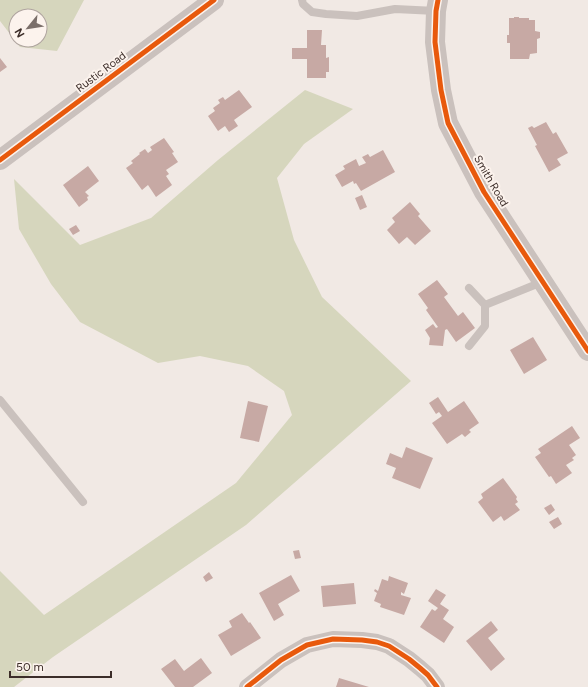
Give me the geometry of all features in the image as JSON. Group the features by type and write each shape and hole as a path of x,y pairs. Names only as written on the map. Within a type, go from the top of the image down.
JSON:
{"street":[{"name":"Rustic Road","path":"0,160 214,0"},
{"name":"Smith Road","path":"437,6 435,42 441,90 448,123 484,192 588,351"},
{"path":"247,687 282,660 307,645 333,639 362,640 377,642 389,646 420,668 437,687"}],"lane":[{"path":"302,0 303,4 312,12 357,16 395,9 437,6"},
{"path":"485,305 542,282"},
{"path":"469,288 485,305 485,326 469,346"},
{"path":"0,400 83,502"}],"green space":[{"path":"0,0 84,0 57,51 29,48 48,48 48,8 8,8 8,31 0,21"},
{"path":"305,90 353,109 304,144 277,178 294,240 322,297 411,381 246,525 53,657 14,687 0,687 0,571 44,615 236,483 292,415 284,391 248,366 200,356 158,363 80,322 51,284 19,229 14,179 80,245 151,218 218,160"}],"building":[{"path":"514,17 535,20 535,31 540,32 540,38 537,39 537,53 530,54 529,59 510,59 510,43 507,43 507,35 509,35 509,18"},
{"path":"307,30 322,30 321,45 326,45 326,58 329,57 329,72 326,72 326,78 307,78 307,59 292,59 292,48 307,48"},
{"path":"0,58 7,67 0,72"},
{"path":"239,90 252,107 234,120 238,126 229,132 225,126 218,131 208,116 215,111 213,108 220,103 218,100 223,97 225,100"},
{"path":"546,122 553,134 556,132 568,153 557,159 561,165 549,172 535,146 537,145 528,128 532,126 534,128"},
{"path":"164,138 174,152 172,153 178,162 166,170 169,174 166,176 172,185 156,197 148,185 142,190 126,168 133,163 131,161 140,154 139,153 145,149 148,153 152,150 150,147"},
{"path":"383,150 395,172 361,191 353,181 342,187 335,175 345,169 343,166 356,159 359,166 366,163 362,157 368,154 370,157"},
{"path":"88,166 99,181 85,192 89,196 87,197 88,200 79,207 63,185"},
{"path":"362,195 367,207 360,210 355,198"},
{"path":"410,202 420,214 418,216 431,231 415,245 407,237 399,244 387,230 395,222 392,218"},
{"path":"76,225 80,231 73,235 69,229"},
{"path":"437,280 448,294 444,297 458,316 463,312 475,328 456,342 447,329 445,330 443,346 429,345 430,338 425,330 433,324 436,328 438,327 426,310 428,308 418,294"},
{"path":"533,337 547,360 524,374 510,350"},
{"path":"438,397 448,412 464,401 479,423 469,430 471,432 465,437 462,434 447,444 432,423 442,416 439,412 436,414 429,403"},
{"path":"248,401 268,406 259,442 240,438"},
{"path":"572,426 580,438 569,445 576,455 572,458 574,460 566,465 572,473 556,484 551,476 549,477 535,457 541,453 538,449"},
{"path":"406,447 433,458 420,489 392,478 396,468 386,464 390,453 402,458"},
{"path":"503,478 517,497 516,499 518,502 515,504 520,510 504,521 501,516 493,522 478,502 483,498 481,494"},
{"path":"551,504 555,510 549,515 544,508"},
{"path":"558,517 562,524 554,529 549,522"},
{"path":"299,550 301,558 295,559 293,551"},
{"path":"209,572 213,578 206,582 203,577"},
{"path":"291,575 300,591 278,604 284,615 274,621 259,593"},
{"path":"389,576 408,583 404,594 401,592 401,595 411,598 404,615 380,607 381,604 374,601 377,593 374,591 375,589 378,591 382,579 388,581"},
{"path":"354,583 356,604 323,607 321,586"},
{"path":"436,589 446,595 440,604 449,610 443,619 454,627 444,643 420,627 432,609 435,611 438,608 428,601"},
{"path":"242,613 261,638 231,656 218,635 232,627 229,621"},
{"path":"491,621 498,630 488,638 505,659 491,671 466,641"},
{"path":"201,658 212,673 193,687 175,687 161,669 175,659 184,671"},
{"path":"339,678 369,687 336,687"}],"cycle path":[{"path":"0,160 214,0"},
{"path":"438,0 436,11 435,42 441,90 448,123 484,192 588,351"},
{"path":"247,687 281,660 307,645 333,639 362,640 377,642 389,646 420,668 428,675 437,687"}]}
